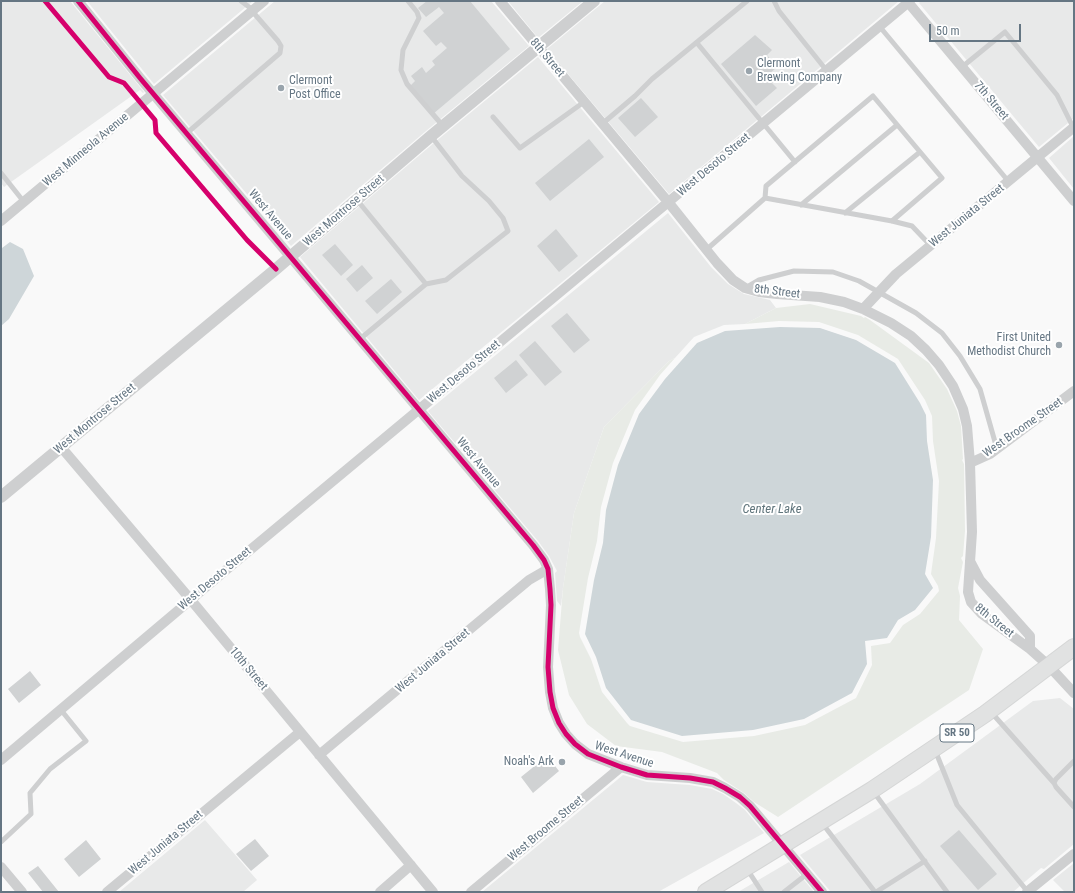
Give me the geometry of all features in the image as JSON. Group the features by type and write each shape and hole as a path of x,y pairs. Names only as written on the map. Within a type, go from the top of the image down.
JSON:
{"highway":[{"name":"SR 50","path":"706,892 783,846 934,749 990,710 1074,647"}],"street":[{"name":"West Avenue","path":"78,1 544,560 548,569 551,605 548,667 550,692 553,708 566,734 575,744 588,754 621,767 647,775 690,778 713,782 740,797 750,806 822,892"},
{"name":"West Minneola Avenue","path":"1,221 264,1"},
{"name":"8th Street","path":"500,1 732,280 745,288 777,294 820,296 844,302 863,309 891,323 911,336 926,350 953,386 963,409 967,426 970,463 972,532 968,592 971,602 982,614 1030,649 1049,666 1074,693"},
{"name":"West Montrose Street","path":"1,497 291,256 430,136 594,1"},
{"name":"West Desoto Street","path":"1,760 419,409 669,203 909,2"},
{"name":"7th Street","path":"909,2 1074,201"},
{"name":"West Juniata Street","path":"863,309 896,274 1074,127"},
{"name":"West Broome Street","path":"970,463 990,454 1074,391"},
{"name":"10th Street","path":"61,447 191,600 434,892"},
{"name":"8th Street","path":"970,561 980,580 1030,636 1030,649"},
{"name":"West Juniata Street","path":"319,755 529,580 548,569"},
{"name":"West Juniata Street","path":"107,892 300,732"},
{"name":"West Broome Street","path":"478,890 621,767"},
{"path":"1028,892 1074,854"},
{"path":"380,892 411,865"},
{"path":"1,867 22,892"}],"lane":[{"path":"187,133 280,53 281,46 252,10 241,1"},
{"path":"408,1 418,12 418,18 403,50 400,63 401,70 407,84 443,126"},
{"path":"602,124 635,96 652,79 746,1"},
{"path":"774,1 779,11 827,71"},
{"path":"880,26 1009,182"},
{"path":"962,67 1004,32 1057,95 1074,127"},
{"path":"697,42 795,162"},
{"path":"706,250 765,198 766,186 873,96 942,178 892,221"},
{"path":"493,118 520,148 584,102"},
{"path":"801,205 897,124"},
{"path":"360,338 426,284 446,280 508,231 502,218 489,201 462,176 430,136"},
{"path":"845,213 920,152"},
{"path":"1,173 24,202"},
{"path":"765,198 912,226 931,246"},
{"path":"357,200 426,284"},
{"path":"745,288 759,280 794,271 834,272 859,281 916,312 942,333 960,356 980,389 997,449"},
{"path":"1,842 31,814 30,793 50,769 86,741 61,710"},
{"path":"990,710 1074,807"},
{"path":"934,749 957,805 1028,892"},
{"path":"1054,783 1056,779 1074,761"},
{"path":"872,790 947,892"},
{"path":"821,822 876,892 924,861"},
{"path":"747,868 762,892"},
{"path":"784,892 807,874"}],"shaded area":[{"path":"1,1 70,1 144,92 143,93 140,90 4,187 1,183"},
{"path":"87,1 253,1 154,84"},
{"path":"275,1 491,1 529,46 291,246 163,95"},
{"path":"508,1 583,1 538,38"},
{"path":"605,1 899,1 669,194 547,49"},
{"path":"921,1 1074,1 1074,118 1039,147 919,3"},
{"path":"538,57 659,202 419,400 300,257"},
{"path":"1074,136 1074,189 1049,158"},
{"path":"668,213 711,267 728,284 744,294 770,300 776,308 745,324 724,325 694,337 675,358 669,361 604,427 574,513 561,606 557,601 555,573 557,571 549,556 428,411"},
{"path":"810,304 864,318 865,317 870,320 929,363 947,389 957,411 961,426 962,460 964,464 965,531 963,556 961,558 963,562 958,588 960,596 959,620 983,649 969,690 778,817 754,802 717,773 662,752 616,746 587,724 569,695 558,650 563,588 574,513 604,427 669,361 675,358 660,375 635,410 613,463 601,507 597,541 588,578 579,633 591,659 602,692 630,726 683,742 754,736 805,725 856,698 872,665 871,646 890,643 903,625 920,614 939,591 938,586 931,574 936,538 939,481 933,441 932,416 925,400 898,359 858,335 819,322 779,321 745,324 776,308"},
{"path":"1060,698 1074,709 1074,844 1044,869 1041,868 1013,892 831,892 800,855 920,784 1033,701"},
{"path":"623,775 647,782 690,785 712,789 723,794 745,810 764,833 658,892 482,892"},
{"path":"205,820 257,880 243,892 119,892"},
{"path":"789,862 814,892 738,892"},
{"path":"1074,863 1074,892 1065,892 1053,880"}],"water":[{"path":"10,242 23,249 34,276 9,319 1,326 1,247 2,248"},
{"name":"Center Lake","path":"780,327 820,328 856,340 895,363 920,403 926,415 927,441 933,480 931,537 925,574 933,588 915,610 898,620 887,638 865,641 867,664 852,693 804,719 753,730 682,736 631,720 606,688 596,657 585,634 594,580 603,543 606,510 618,465 639,414 665,379 697,343 725,331"}],"building":[{"path":"427,1 470,1 510,49 433,114 410,86 415,81 411,76 422,67 426,73 435,65 432,61 447,48 441,42 436,46 423,31 444,13 439,7 426,17 418,8"},
{"name":"Clermont Brewing Company","path":"755,35 772,50 767,55 777,67 768,75 774,82 772,83 777,88 756,106 721,64"},
{"path":"641,98 658,117 635,137 618,118"},
{"path":"589,139 604,157 550,201 535,183"},
{"path":"556,229 578,256 559,272 537,246"},
{"path":"335,244 353,265 341,276 322,255"},
{"path":"362,265 373,278 357,292 346,279"},
{"path":"391,279 402,292 377,314 365,301"},
{"path":"567,313 590,340 574,353 551,326"},
{"path":"535,341 562,372 545,386 519,355"},
{"path":"516,360 528,375 506,393 494,378"},
{"path":"30,671 41,685 19,703 8,689"},
{"path":"547,756 559,771 533,793 521,777"},
{"path":"959,830 997,874 978,890 940,846"},
{"path":"255,839 269,856 251,871 236,854"},
{"path":"86,840 101,859 79,877 64,859"},
{"path":"38,866 59,892 43,892 28,873"}],"cycle path":[{"path":"45,1 109,77 124,83 155,120 156,133 247,240 276,269"},
{"path":"78,1 140,78 533,545 544,560 548,569 551,605 548,667 550,692 553,708 559,723 566,734 575,744 588,754 621,767 647,775 690,778 713,782 740,797 750,806 822,892"}],"place":[{"name":"Clermont Brewing Company","path":"749,71"},
{"name":"Clermont Post Office","path":"281,88"},
{"name":"First United Methodist Church","path":"1059,345"},
{"name":"Noah's Ark","path":"562,762"}]}
